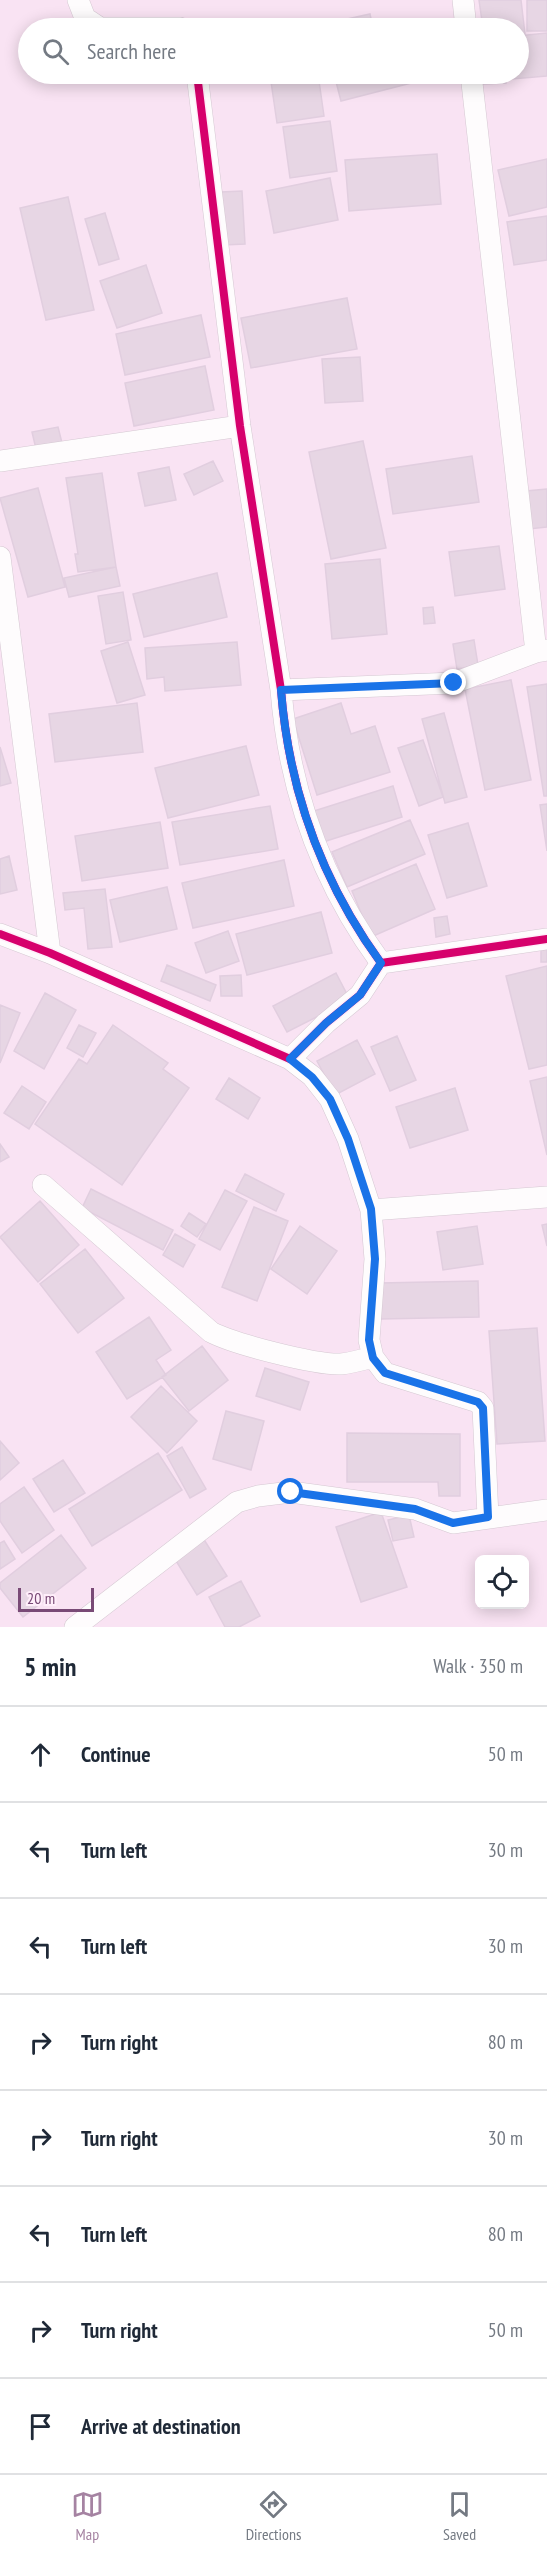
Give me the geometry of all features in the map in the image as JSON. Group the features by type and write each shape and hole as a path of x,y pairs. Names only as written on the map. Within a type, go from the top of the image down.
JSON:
{"street":[{"path":"78,0 85,18"},
{"path":"463,0 465,18"},
{"path":"198,84 240,426 281,690 284,730 294,784 310,836 356,929 381,963"},
{"path":"281,690 454,683 541,651 472,84"},
{"path":"0,461 240,426"},
{"path":"0,557 50,953"},
{"path":"0,934 50,953 290,1059 312,1077 330,1099 348,1139 371,1209 375,1259 369,1340 373,1358 385,1373 478,1402 483,1408 488,1517"},
{"path":"290,1059 326,1023 360,995 381,963 547,939"},
{"path":"43,1185 210,1332 226,1340 324,1362 341,1364 373,1358"},
{"path":"371,1209 547,1197"},
{"path":"75,1627 237,1502 258,1496 291,1492 336,1498 415,1509 453,1523 547,1510"}],"shaded area":[{"path":"0,0 547,0 547,1627 0,1627"}],"building":[{"path":"479,0 521,0 523,18 482,18"},
{"path":"527,0 547,0 547,31 529,31 529,18 527,18"},
{"path":"370,14 371,18 352,18"},
{"path":"547,33 547,76 529,78 529,35"},
{"path":"271,84 319,84 324,116 277,123"},
{"path":"337,84 408,84 341,101"},
{"path":"330,121 337,171 290,178 283,127"},
{"path":"437,154 441,204 349,211 345,160"},
{"path":"547,159 547,207 509,216 498,170"},
{"path":"330,178 338,220 274,233 266,191"},
{"path":"242,191 245,244 224,245 221,192"},
{"path":"68,197 94,310 46,320 20,208"},
{"path":"105,213 119,259 99,265 85,219"},
{"path":"547,216 547,260 514,265 507,222"},
{"path":"146,265 162,313 117,328 100,281"},
{"path":"347,298 357,349 251,368 241,318"},
{"path":"201,315 210,357 125,375 116,334"},
{"path":"360,357 363,401 325,403 322,359"},
{"path":"205,366 214,410 134,426 125,383"},
{"path":"58,427 63,447 37,453 32,432"},
{"path":"363,441 386,548 331,559 309,452"},
{"path":"472,456 479,502 393,514 386,469"},
{"path":"213,461 223,481 194,495 184,474"},
{"path":"169,467 176,500 145,506 138,473"},
{"path":"102,473 116,567 78,572 75,554 78,554 66,478"},
{"path":"38,488 65,587 28,597 0,498"},
{"path":"547,489 547,527 529,529 526,491"},
{"path":"499,546 505,589 455,596 449,552"},
{"path":"380,559 387,634 332,639 325,564"},
{"path":"116,567 120,586 69,597 64,578"},
{"path":"217,573 227,617 144,637 133,594"},
{"path":"123,592 131,640 106,644 98,596"},
{"path":"433,607 435,623 424,624 423,608"},
{"path":"474,640 478,665 457,669 453,644"},
{"path":"128,642 145,695 117,703 101,651"},
{"path":"237,642 241,685 165,691 164,677 147,679 145,648"},
{"path":"511,680 531,780 485,790 465,689"},
{"path":"547,684 547,796 544,796 527,687"},
{"path":"137,703 143,752 55,762 49,714"},
{"path":"341,703 351,734 375,726 390,772 317,795 293,719"},
{"path":"444,713 467,797 445,803 422,719"},
{"path":"423,740 443,797 419,806 398,748"},
{"path":"246,746 259,795 168,818 155,768"},
{"path":"0,747 11,783 0,786"},
{"path":"393,786 402,817 323,842 314,811"},
{"path":"547,804 547,851 540,805"},
{"path":"270,806 278,849 180,865 172,822"},
{"path":"410,820 425,854 347,887 332,852"},
{"path":"160,822 168,868 82,881 75,836"},
{"path":"468,823 487,886 447,898 428,835"},
{"path":"9,856 17,890 0,894 0,859"},
{"path":"284,860 294,906 193,928 182,883"},
{"path":"416,864 435,909 371,937 352,891"},
{"path":"167,887 177,929 120,942 110,900"},
{"path":"105,889 112,947 88,949 84,908 65,910 63,893"},
{"path":"321,912 332,953 247,975 236,934"},
{"path":"447,916 450,934 436,937 434,918"},
{"path":"228,931 239,961 206,973 195,943"},
{"path":"547,946 547,962 541,962 541,947"},
{"path":"167,965 216,985 210,1001 161,981"},
{"path":"547,966 547,1065 529,1069 506,976"},
{"path":"336,973 350,1000 287,1032 273,1006"},
{"path":"241,975 242,996 221,996 220,976"},
{"path":"45,993 76,1010 44,1069 14,1051"},
{"path":"0,1005 20,1013 0,1063"},
{"path":"79,1025 96,1033 83,1057 67,1048"},
{"path":"113,1025 168,1063 163,1069 189,1088 122,1185 35,1124 79,1059 87,1064"},
{"path":"397,1036 416,1080 390,1091 371,1047"},
{"path":"357,1040 375,1074 335,1095 317,1061"},
{"path":"547,1077 547,1155 530,1081"},
{"path":"229,1078 260,1098 248,1119 216,1099"},
{"path":"22,1086 46,1102 29,1129 4,1113"},
{"path":"455,1088 468,1130 410,1148 396,1107"},
{"path":"0,1144 9,1157 0,1162"},
{"path":"245,1174 284,1194 276,1211 236,1191"},
{"path":"91,1189 173,1230 163,1250 82,1208"},
{"path":"225,1190 247,1201 220,1250 199,1239"},
{"path":"40,1201 79,1245 38,1282 0,1237"},
{"path":"254,1207 288,1221 257,1301 222,1287"},
{"path":"189,1213 206,1224 197,1237 181,1226"},
{"path":"547,1224 547,1246 542,1225"},
{"path":"300,1226 337,1251 307,1294 271,1269"},
{"path":"477,1226 483,1264 443,1270 437,1232"},
{"path":"175,1234 195,1245 183,1267 163,1255"},
{"path":"85,1249 124,1298 78,1333 40,1284"},
{"path":"478,1281 479,1317 381,1319 380,1283"},
{"path":"149,1317 171,1350 156,1360 166,1375 127,1399 96,1352"},
{"path":"537,1328 545,1441 497,1444 489,1331"},
{"path":"202,1346 228,1380 189,1411 162,1377"},
{"path":"265,1368 309,1382 300,1410 256,1396"},
{"path":"161,1386 197,1421 167,1453 131,1417"},
{"path":"226,1411 264,1421 251,1470 213,1459"},
{"path":"347,1433 460,1434 460,1496 439,1496 438,1482 347,1482"},
{"path":"0,1441 19,1463 0,1480"},
{"path":"182,1447 206,1489 190,1498 167,1456"},
{"path":"158,1453 182,1490 92,1546 69,1509"},
{"path":"63,1460 85,1493 54,1512 33,1479"},
{"path":"24,1487 54,1530 22,1553 0,1521 0,1504"},
{"path":"381,1512 407,1587 361,1602 336,1527"},
{"path":"409,1515 414,1537 393,1541 388,1520"},
{"path":"61,1535 86,1568 23,1617 0,1588 0,1583"},
{"path":"203,1538 227,1576 197,1595 173,1556"},
{"path":"4,1541 15,1559 0,1569 0,1543"},
{"path":"241,1581 260,1616 239,1627 225,1627 209,1597"}],"cycle path":[{"path":"198,84 240,426 292,764 300,799 325,867 341,900 381,963"},
{"path":"0,934 50,953 290,1059 326,1023 360,995 381,963 547,939"}],"route":[{"path":"291,1492 415,1509 453,1523 488,1517 483,1408 478,1402 385,1373 373,1358 369,1340 375,1259 371,1209 348,1139 330,1099 312,1077 290,1059 326,1023 360,995 381,963 356,929 310,836 294,784 284,730 281,690 454,683"}]}
